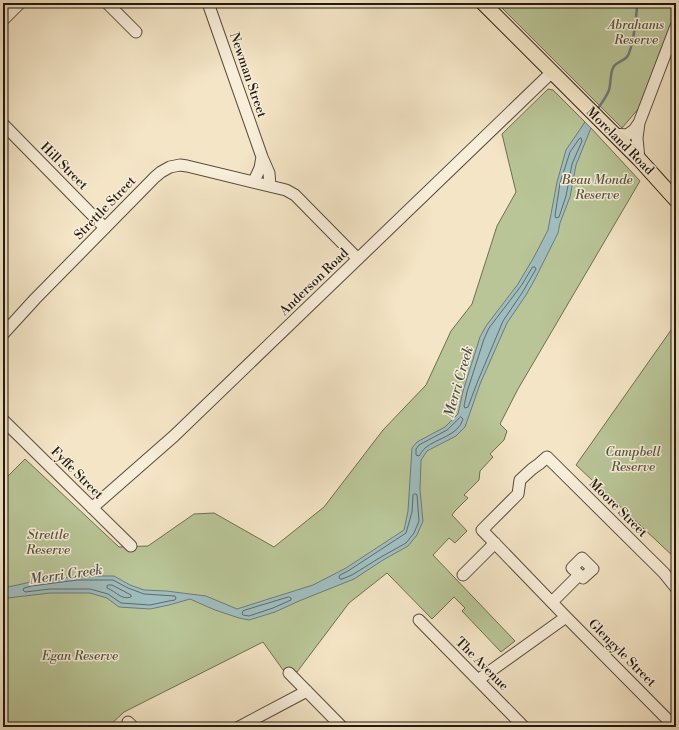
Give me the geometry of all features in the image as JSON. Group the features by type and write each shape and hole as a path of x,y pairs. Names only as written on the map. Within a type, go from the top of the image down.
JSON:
{"main road":[{"name":"Moreland Road","path":"483,3 639,159 676,200"}],"street":[{"path":"3,20 20,3"},
{"path":"107,3 136,32"},
{"name":"Newman Street","path":"208,3 262,157 270,173 270,186"},
{"path":"639,159 637,138 639,123 676,26"},
{"name":"Anderson Road","path":"92,508 174,436 552,72"},
{"path":"611,132 627,135 634,130 639,123"},
{"name":"Hill Street","path":"3,124 105,228"},
{"path":"262,157 254,181 286,190 295,196 358,259"},
{"name":"Strettle Street","path":"4,332 161,172 170,167 180,165 254,181"},
{"name":"Fyffe Street","path":"3,420 131,546"},
{"name":"Moore Street","path":"539,464 547,457 664,573 676,588"},
{"name":"Glengyle Street","path":"539,464 520,480 518,494 482,530 675,727"},
{"path":"463,575 495,543"},
{"path":"552,602 579,575"},
{"path":"478,680 566,617"},
{"name":"The Avenue","path":"419,620 524,727"},
{"path":"289,673 342,727"},
{"path":"239,727 307,691"}],"green space":[{"name":"Abrahams Reserve","path":"497,3 676,3 676,13 639,108 622,128"},
{"path":"548,89 553,90 591,128 640,181 518,389 500,424 507,431 504,440 490,454 493,457 480,471 479,480 464,495 468,498 452,515 467,531 455,543 449,538 433,555 515,641 501,652 462,611 465,608 454,597 432,619 387,573 349,603 297,672 283,670 263,642 124,712 108,727 3,727 3,481 25,459 119,547 148,546 194,514 214,513 274,547 324,507 383,430 426,385 451,331 472,304 497,226 516,192 502,134"},
{"name":"Campbell Reserve","path":"676,323 676,559 576,465"}],"water":[{"path":"585,122 591,128 576,165 570,197 560,223 558,233 526,295 507,323 480,384 465,427 456,436 427,451 421,460 420,490 423,521 417,535 408,546 354,579 275,612 249,620 215,610 190,599 150,609 119,607 107,598 90,593 50,593 8,598 3,601 3,590 8,587 31,582 78,576 114,576 130,585 144,590 206,596 237,609 313,585 346,568 404,530 408,511 412,448 417,442 445,427 458,414 463,391 480,337 486,326 518,284 548,230 557,182 566,150"}],"waterway":[{"name":"Merri Creek","path":"596,111 609,90 613,68 615,65 624,60 629,53 634,31 637,3"}],"park label":[{"name":"Beau Monde Reserve","path":"597,188"},
{"name":"Strettle Reserve","path":"48,542"},
{"name":"Egan Reserve","path":"80,656"}]}
